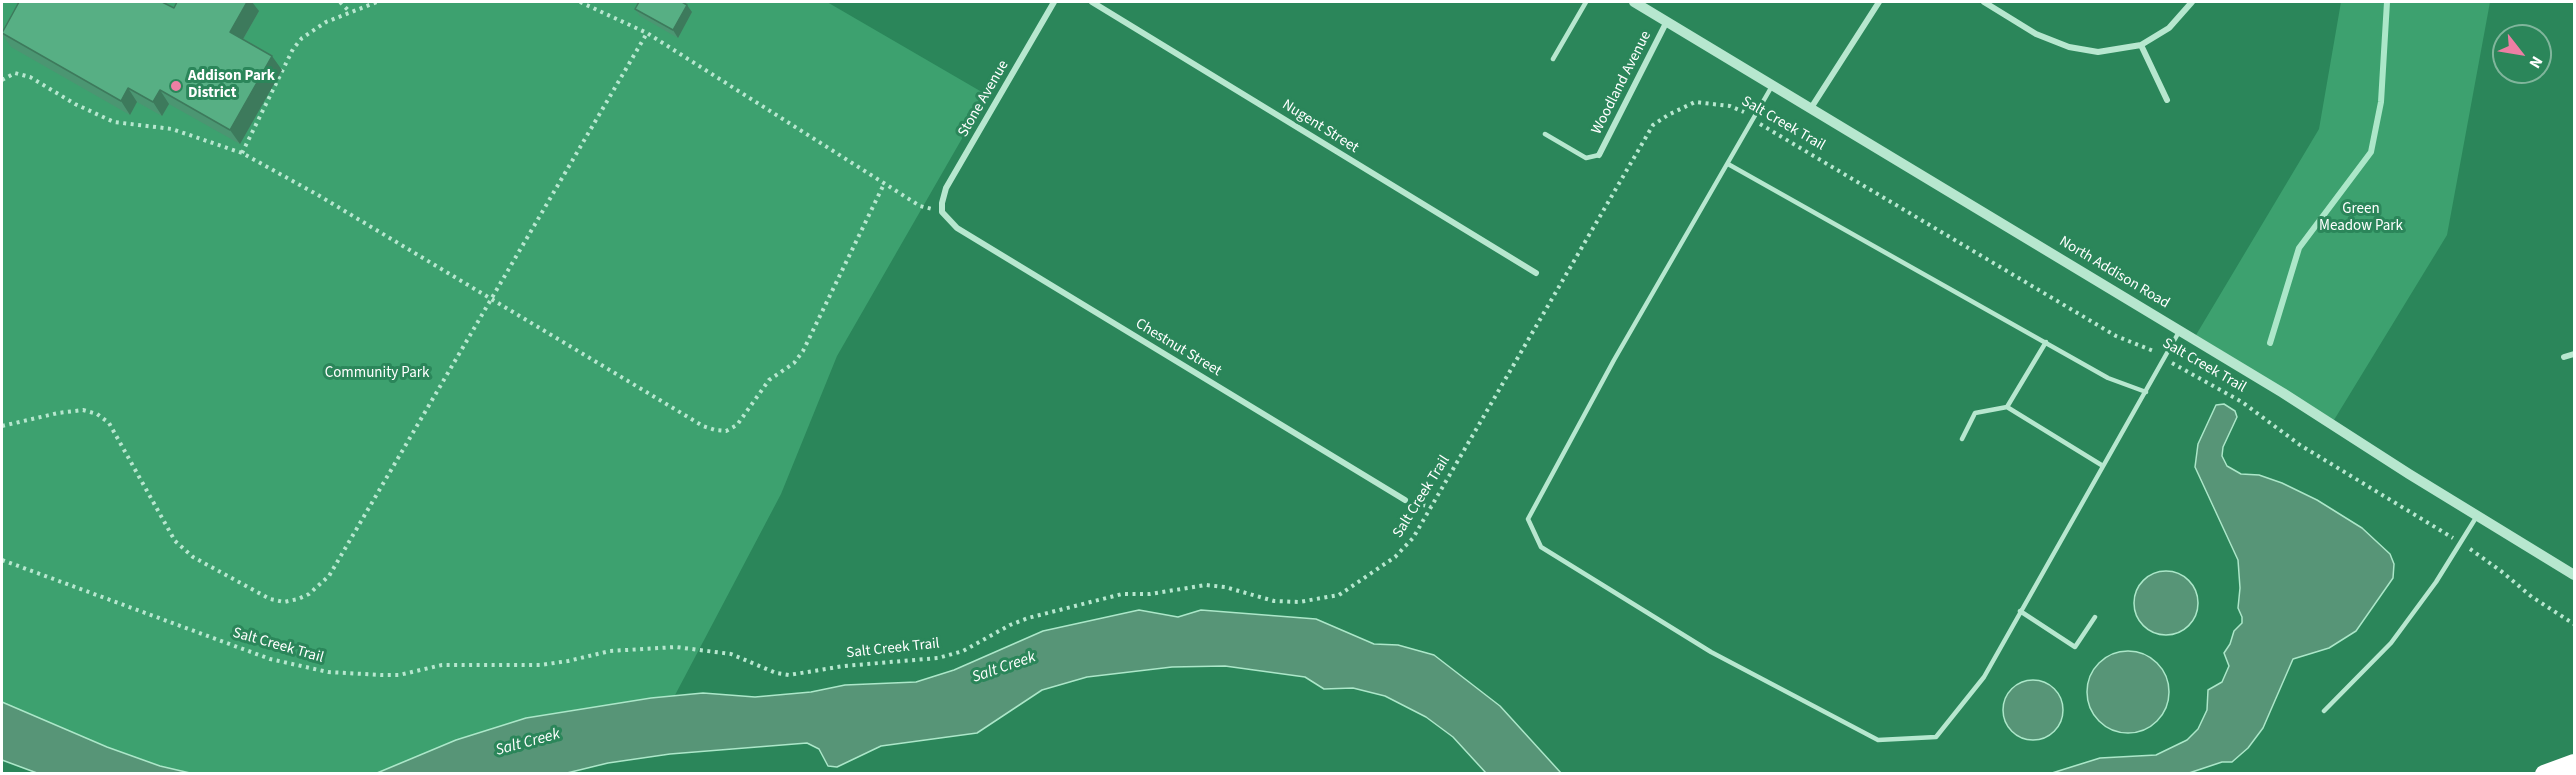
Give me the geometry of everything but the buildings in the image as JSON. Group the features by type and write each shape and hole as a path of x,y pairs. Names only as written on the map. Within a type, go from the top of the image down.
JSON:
{"highway":[{"path":"2544,774 2574,763"}],"street":[{"name":"Stone Avenue","path":"942,212 946,188 1054,2"},
{"name":"Nugent Street","path":"1092,2 1536,273"},
{"name":"North Addison Road","path":"1634,2 2180,330 2574,575"},
{"path":"1811,108 1879,2"},
{"path":"1984,2 2036,34 2069,47 2098,52 2141,45 2169,28 2192,2"},
{"name":"Woodland Avenue","path":"1599,155 1667,21"},
{"path":"2141,45 2167,100"},
{"name":"Chestnut Street","path":"942,212 957,228 1405,500"},
{"path":"2564,357 2574,354"}],"lane":[{"path":"1553,59 1586,2"},
{"path":"1773,84 1614,360 1528,519 1541,547 1711,652 1878,740 1936,737 1984,677 2180,330"},
{"path":"1545,134 1586,158 1599,155"},
{"path":"1728,164 2108,378 2145,392"},
{"path":"2007,407 2046,342"},
{"path":"1962,439 1975,413 2007,407 2103,466"},
{"path":"2324,711 2391,642 2436,582 2478,516"},
{"path":"2020,611 2075,647 2095,617"}],"path":[{"path":"340,2 350,12"},
{"path":"242,153 293,49 302,38 326,22 377,2"},
{"path":"580,2 647,33 920,206 942,212"},
{"path":"2,426 58,413 83,410 97,414 109,423 175,541 193,557 254,591 284,602 298,599 321,585 329,576 647,33"},
{"path":"2,81 15,73 30,77 75,104 114,122 172,129 242,153 318,195 703,426 716,430 726,430 737,425 769,380 794,363 803,351 884,184"},
{"name":"Salt Creek Trail","path":"2,560 270,659 328,672 381,675 399,675 442,665 540,665 610,651 676,646 731,654 776,673 789,675 844,666 938,658 963,651 1010,625 1028,618 1122,594 1150,594 1206,585 1225,587 1274,601 1299,602 1339,595 1395,557 1413,538 1653,125 1695,102 1730,106 1754,119 2116,336 2150,348 2242,402 2300,445 2461,543 2501,571 2532,597 2574,624"}],"green space":[{"name":"Community Park","path":"2,2 827,2 987,95 837,356 781,494 674,697 651,698 526,718 456,740 377,774 190,773 160,766 107,747 2,702"},
{"name":"Green Meadow Park","path":"2341,2 2490,2 2447,235 2334,420 2196,335 2319,129"}],"water":[{"path":"2224,404 2235,411 2237,417 2223,447 2222,456 2227,466 2241,474 2259,475 2282,483 2317,500 2362,528 2390,554 2394,564 2393,578 2356,631 2329,648 2293,659 2263,728 2248,748 2232,762 2222,762 2189,773 2052,773 2100,758 2156,755 2187,740 2198,729 2207,710 2208,690 2222,682 2229,666 2224,653 2234,631 2242,623 2238,608 2240,588 2238,560 2195,467 2198,444 2216,405"},
{"path":"2166,571 2184,577 2192,585 2198,603 2192,621 2184,629 2166,635 2148,629 2140,621 2134,603 2140,585 2148,577"},
{"name":"Salt Creek","path":"1139,610 1178,617 1201,610 1316,619 1374,644 1398,645 1434,655 1500,706 1561,773 1486,773 1453,737 1426,717 1385,696 1353,688 1324,689 1305,677 1225,666 1172,667 1087,677 1042,690 977,733 881,746 837,767 828,766 819,749 807,743 670,754 608,763 567,773 377,773 456,740 526,718 651,698 703,693 755,697 811,692 845,685 916,682 954,670 1043,631"},
{"path":"2128,651 2144,654 2157,663 2166,676 2169,692 2166,708 2157,721 2144,730 2128,733 2112,730 2099,721 2090,708 2087,692 2090,676 2099,663 2112,654"},
{"path":"2033,680 2050,685 2058,693 2063,710 2058,727 2050,735 2033,740 2016,735 2008,727 2003,710 2008,693 2016,685"},
{"path":"2,702 107,747 160,766 190,773 37,773 2,760"}],"waterway":[{"path":"2270,343 2299,248 2371,152 2381,102 2387,2"}],"place":[{"name":"Addison Park District","path":"176,86"}]}
